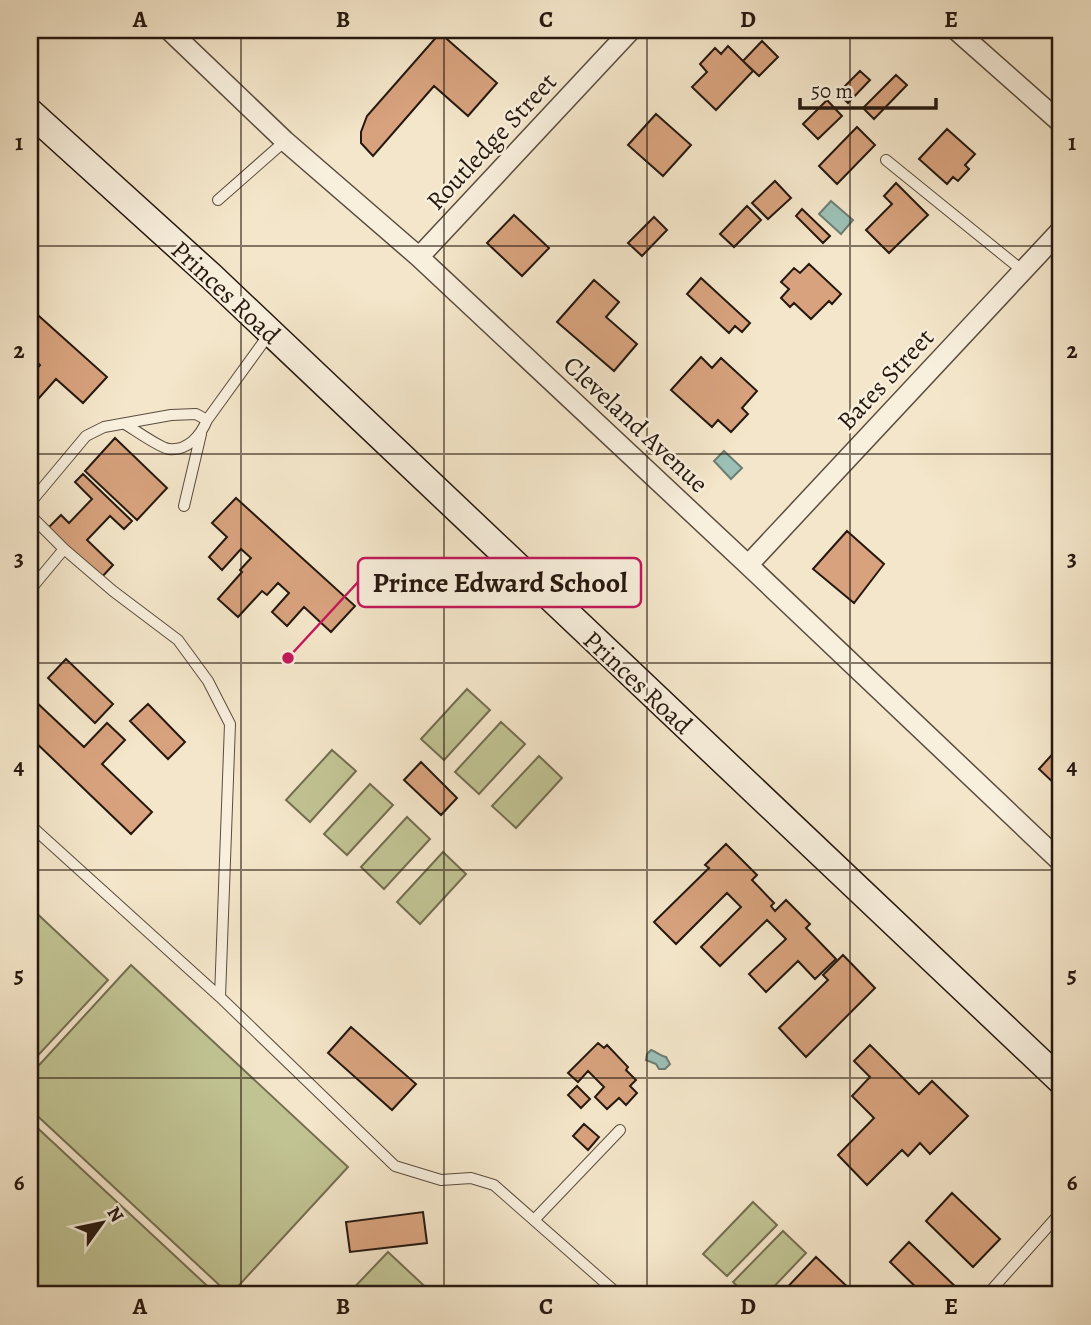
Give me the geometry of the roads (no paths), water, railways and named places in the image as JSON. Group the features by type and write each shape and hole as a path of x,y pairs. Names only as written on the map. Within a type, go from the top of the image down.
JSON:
{"main road":[{"name":"Princes Road","path":"30,112 211,276 1061,1081"}],"street":[{"name":"Cleveland Avenue","path":"169,30 285,141 419,257 1061,863"},
{"name":"Routledge Street","path":"419,257 631,30"},
{"path":"956,30 1061,123"},
{"name":"Bates Street","path":"748,565 1061,230"}],"lane":[{"path":"218,200 285,141"},
{"path":"886,160 1023,271"},
{"path":"184,506 201,433 207,420 270,332"},
{"path":"30,503 86,436 104,427 171,415 196,414 207,420"},
{"path":"125,424 167,449 189,445 201,433"},
{"path":"30,515 64,549 113,591 178,640 208,681 230,724 220,997"},
{"path":"30,590 64,549"},
{"path":"30,825 220,997 395,1166 441,1180 471,1178 494,1185 619,1295"},
{"path":"534,1220 620,1130"},
{"path":"987,1295 1061,1213"}],"water":[{"path":"831,201 853,220 841,234 819,214"},
{"path":"724,451 742,468 731,479 714,461"},
{"path":"651,1050 666,1057 670,1064 665,1069 659,1069 656,1064 646,1060"}],"place":[{"name":"Prince Edward School","path":"288,658"}]}
